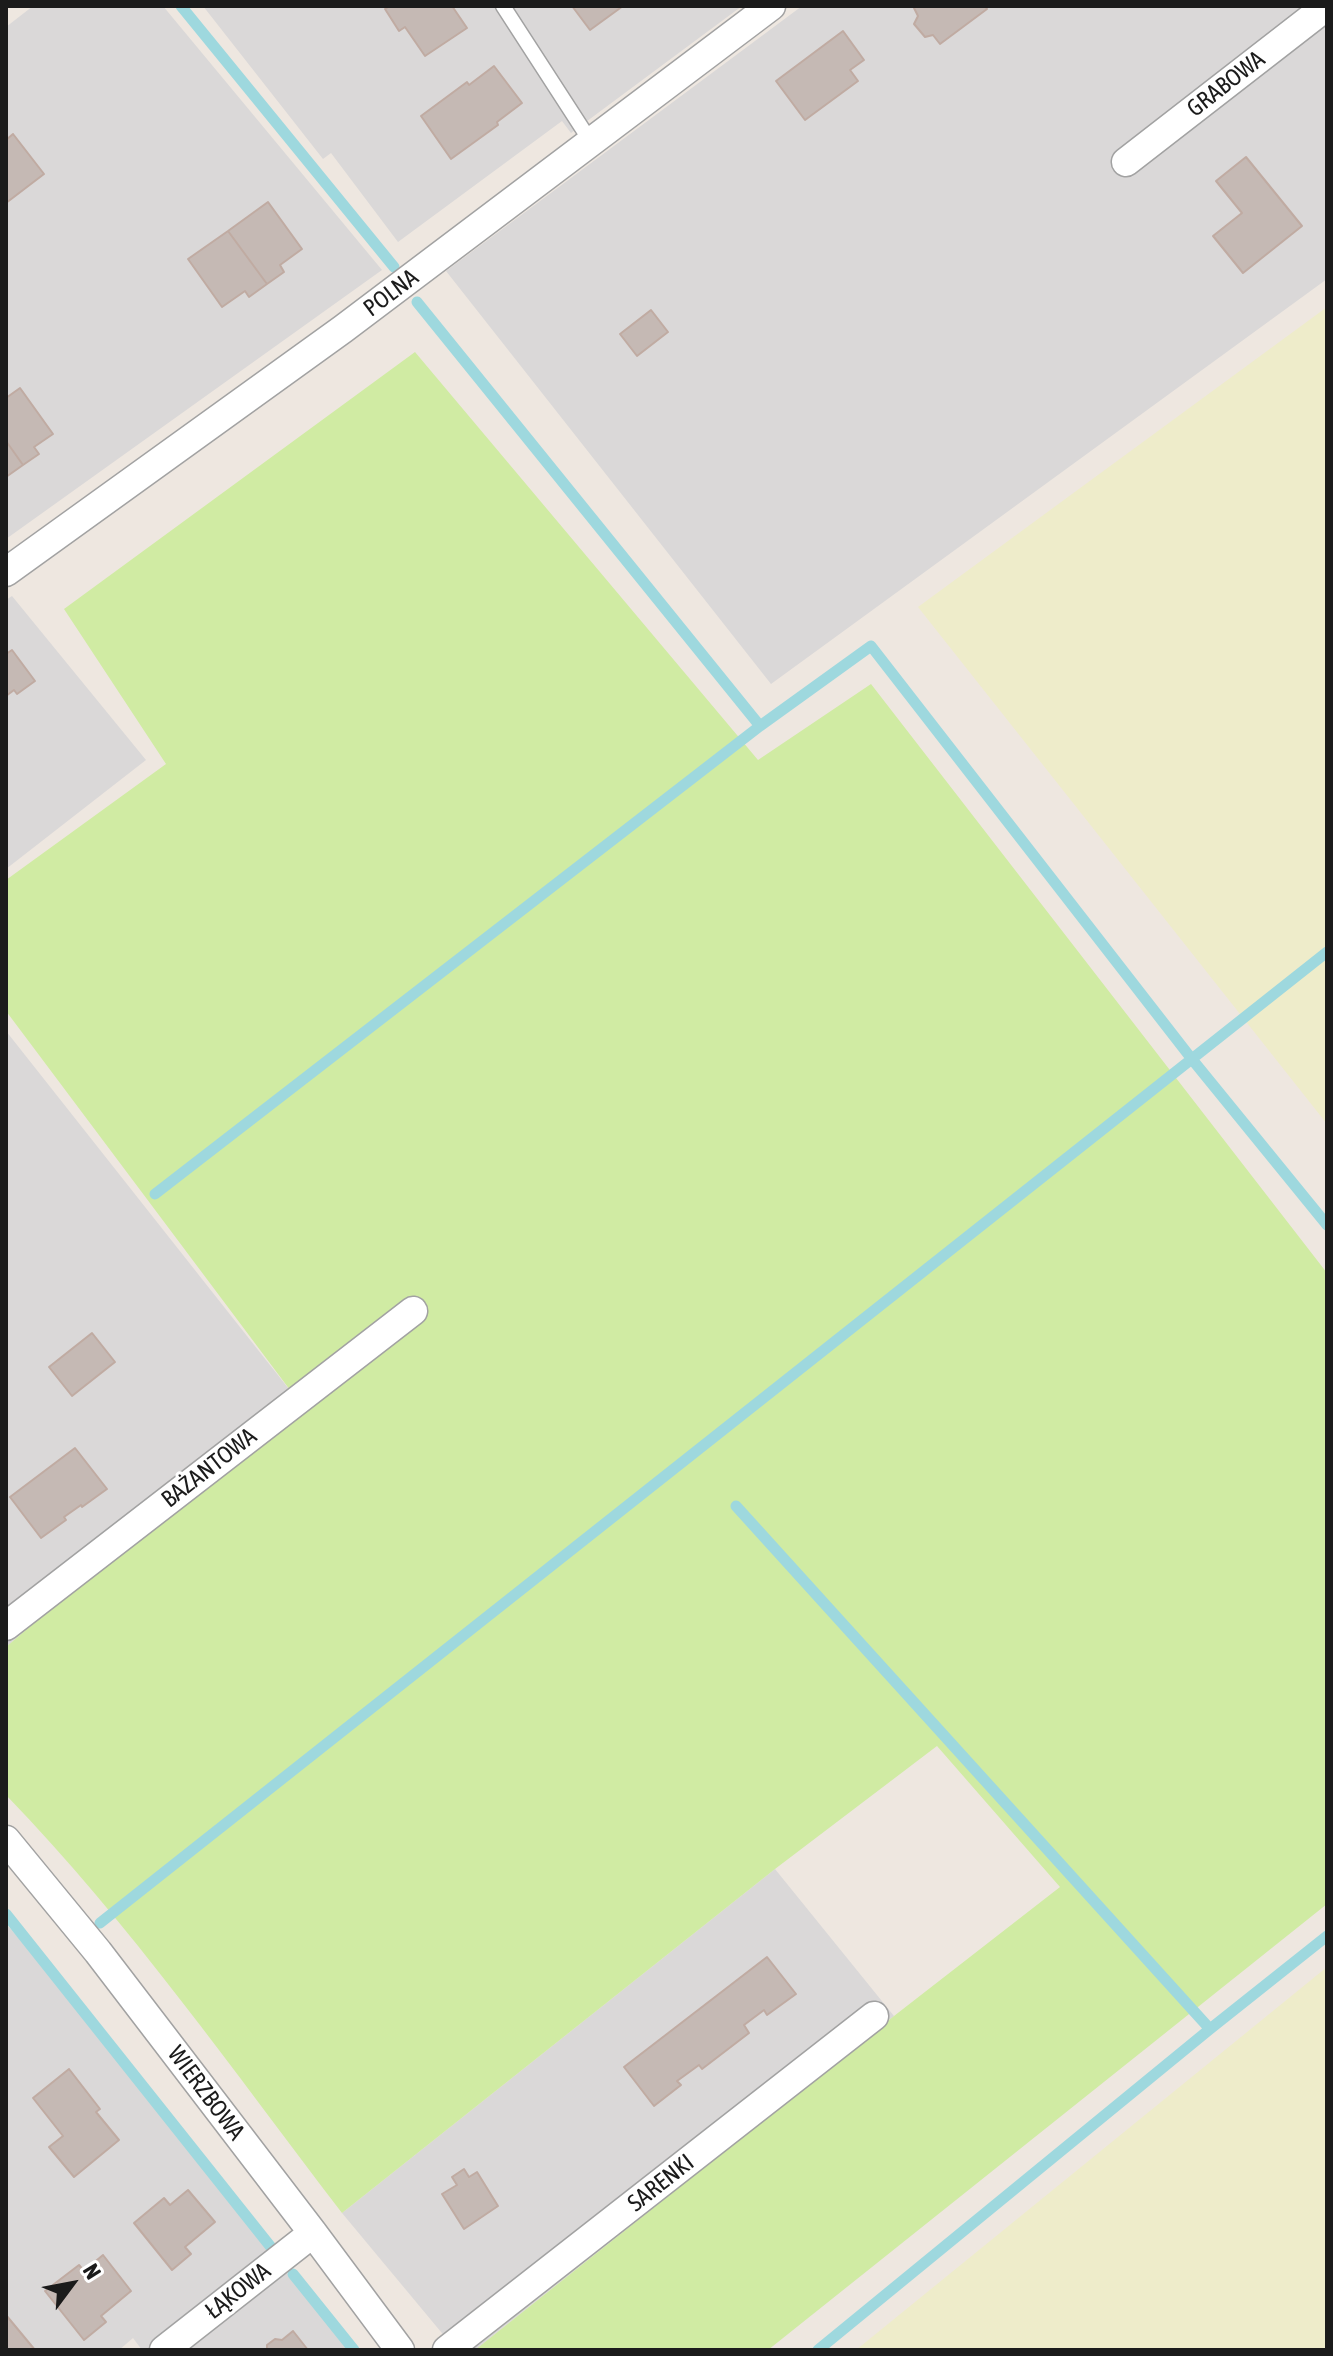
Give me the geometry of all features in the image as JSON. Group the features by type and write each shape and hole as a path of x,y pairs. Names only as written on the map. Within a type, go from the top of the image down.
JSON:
{"street":[{"name":"POLNA","path":"6,572 343,329 771,6"},
{"name":"GRABOWA","path":"1126,162 1327,6"},
{"name":"BAŻANTOWA","path":"6,1626 413,1311"},
{"name":"WIERZBOWA","path":"6,1840 98,1952 400,2350"},
{"name":"SARENKI","path":"447,2350 874,2016"},
{"name":"ŁĄKOWA","path":"164,2350 313,2233"}],"lane":[{"path":"503,6 591,142"}],"shaded area":[{"path":"33,6 163,6 382,270 6,539 6,27"},
{"path":"203,6 742,6 571,133 562,121 398,242 331,153 323,159"},
{"path":"802,6 1327,6 1327,279 771,684 446,271"},
{"path":"1327,307 1327,1124 918,607"},
{"path":"12,596 146,760 6,869 6,600"},
{"path":"6,1031 296,1398 6,1647"},
{"path":"775,1869 894,2016 475,2350 456,2350 342,2213"},
{"path":"6,1924 38,1959 348,2350 142,2350 133,2338 119,2350 6,2350"},
{"path":"1327,1967 1327,2350 856,2350"}],"green space":[{"path":"415,352 758,760 871,684 1327,1273 1327,1904 768,2350 475,2350 1060,1887 937,1746 775,1869 342,2213 138,1946 96,1894 6,1795 6,1647 296,1398 6,1011 6,880 166,764 64,609"}],"building":[{"path":"390,6 452,6 467,28 425,56 405,27 399,31 385,9"},
{"path":"572,6 623,6 590,30"},
{"path":"913,6 985,6 987,9 940,44 933,35 925,37 914,24 918,16"},
{"path":"843,31 864,60 850,70 858,81 805,120 776,81"},
{"path":"494,66 522,103 497,122 498,125 451,159 421,116"},
{"path":"13,134 44,174 6,203 6,140"},
{"path":"1246,157 1302,226 1243,273 1213,236 1242,213 1216,181"},
{"path":"268,202 302,249 280,265 284,272 267,284 228,231"},
{"path":"228,231 267,284 249,297 245,291 222,307 188,259"},
{"path":"651,310 668,332 637,356 620,334"},
{"path":"20,388 53,434 34,447 39,454 23,465 6,441 6,398"},
{"path":"6,441 23,465 6,477"},
{"path":"12,650 35,681 17,694 14,690 6,696 6,654"},
{"path":"92,1333 115,1362 72,1396 49,1367"},
{"path":"75,1448 107,1489 64,1517 66,1520 41,1538 10,1497"},
{"path":"767,1957 796,1994 767,2015 764,2010 744,2025 749,2033 702,2069 699,2065 677,2081 681,2085 654,2106 624,2067"},
{"path":"69,2069 100,2109 96,2112 119,2140 74,2177 49,2147 63,2136 33,2098"},
{"path":"464,2169 469,2177 477,2172 498,2206 464,2229 442,2194 457,2185 452,2177"},
{"path":"188,2190 215,2222 185,2247 191,2254 172,2270 134,2223 164,2198 170,2205"},
{"path":"103,2255 131,2291 101,2316 106,2322 84,2340 45,2291 79,2265 84,2271"},
{"path":"6,2315 35,2350 6,2350"},
{"path":"293,2331 308,2350 267,2350 267,2345 275,2339 282,2340"}],"waterway":[{"path":"181,6 394,267"},
{"path":"417,302 760,726 871,646 1191,1058 1327,1225"},
{"path":"155,1194 760,726"},
{"path":"100,1923 1327,952"},
{"path":"736,1506 1210,2029"},
{"path":"6,1914 278,2256"},
{"path":"818,2350 1327,1936"},
{"path":"293,2274 354,2350"}]}
